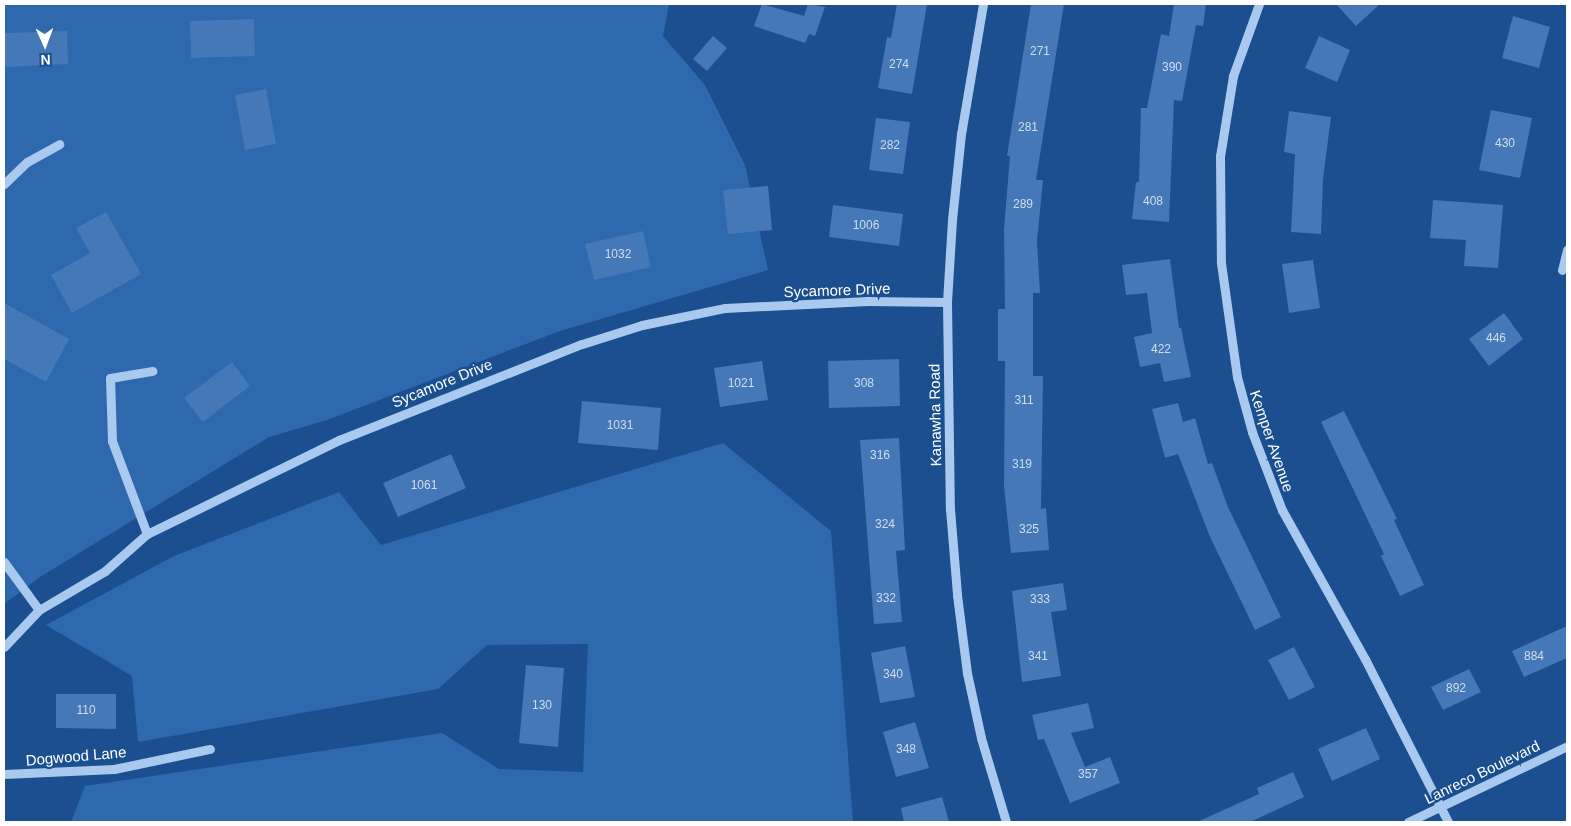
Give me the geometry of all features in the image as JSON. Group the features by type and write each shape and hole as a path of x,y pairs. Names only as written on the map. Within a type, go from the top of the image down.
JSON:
{"street":[{"name":"Kanawha Road","path":"983,4 960,134 947,302 950,509 956,595 967,673 981,738 1006,822"},
{"name":"Kemper Avenue","path":"1259,4 1233,76 1220,156 1220,263 1237,377 1252,432 1282,510 1365,659 1448,822"},
{"path":"4,184 27,162 59,144"},
{"path":"1562,270 1567,250"},
{"name":"Sycamore Drive","path":"4,647 39,610 105,571 147,534 339,440 508,372 642,325 725,308 868,301 947,302"},
{"path":"147,534 112,441 110,378 152,371"},
{"path":"4,562 39,610"},
{"name":"Lanreco Boulevard","path":"1408,822 1567,746"},
{"name":"Dogwood Lane","path":"4,774 114,769 210,749"}],"shaded area":[{"path":"4,4 669,4 663,36 705,85 745,165 768,270 560,331 327,420 269,437 40,577 4,604"},
{"path":"723,443 831,531 853,822 71,822 85,786 442,733 499,769 583,772 588,644 487,645 438,689 138,742 132,676 46,625 174,556 339,492 381,545"}],"building":[{"path":"762,4 804,16 808,4 825,7 815,36 809,34 805,43 754,26"},
{"path":"897,4 927,4 912,94 878,88 887,37 891,38"},
{"path":"1031,4 1064,4 1036,180 1043,180 1037,241 1040,293 1033,293 1033,376 1043,376 1041,509 1046,508 1049,550 1011,553 1004,486 1005,361 998,361 998,309 1005,309 1004,229 1010,156 1007,156"},
{"path":"1174,4 1206,4 1203,26 1196,25 1182,101 1174,100 1169,222 1132,219 1136,182 1139,182 1141,108 1147,108 1161,34 1169,36"},
{"path":"1336,4 1380,4 1356,26"},
{"path":"1513,16 1550,27 1539,68 1502,58"},
{"path":"254,19 255,56 191,58 190,21"},
{"path":"67,31 68,64 4,67 4,33"},
{"path":"713,36 727,48 707,71 693,59"},
{"path":"1319,36 1350,50 1337,82 1305,68"},
{"path":"266,89 276,144 245,150 235,95"},
{"path":"1491,110 1532,118 1520,178 1479,170"},
{"path":"1289,111 1331,117 1323,179 1321,234 1291,232 1295,154 1284,152"},
{"path":"876,118 910,122 903,174 869,170"},
{"path":"768,186 772,230 728,234 723,190"},
{"path":"1433,200 1503,205 1498,268 1464,266 1466,240 1430,238"},
{"path":"833,205 903,214 899,246 829,237"},
{"path":"106,212 141,274 72,313 51,275 90,253 76,228"},
{"path":"643,231 651,267 594,280 585,244"},
{"path":"1170,259 1179,328 1181,328 1191,377 1164,382 1160,363 1140,367 1134,337 1152,333 1147,293 1126,295 1122,265"},
{"path":"1313,260 1320,308 1289,313 1282,264"},
{"path":"4,303 69,339 46,382 4,359"},
{"path":"1504,313 1523,339 1489,366 1469,339"},
{"path":"899,359 900,406 829,408 828,361"},
{"path":"762,361 768,400 720,407 714,368"},
{"path":"232,362 250,386 203,422 184,398"},
{"path":"582,401 661,408 658,450 578,443"},
{"path":"1178,403 1183,422 1195,418 1208,464 1212,463 1228,507 1281,617 1255,630 1210,537 1178,454 1165,458 1152,409"},
{"path":"1344,411 1397,519 1394,520 1424,585 1400,596 1381,556 1384,554 1321,422"},
{"path":"899,438 905,550 896,551 902,622 874,624 860,440"},
{"path":"451,454 466,488 398,517 383,483"},
{"path":"1063,583 1067,610 1051,612 1061,676 1022,682 1012,591"},
{"path":"1567,626 1567,658 1524,677 1512,651"},
{"path":"905,646 915,697 880,703 871,653"},
{"path":"1294,647 1315,687 1289,700 1268,660"},
{"path":"526,665 564,668 558,747 519,743"},
{"path":"1469,669 1481,692 1443,710 1431,687"},
{"path":"56,694 116,694 116,729 56,728"},
{"path":"1088,703 1094,728 1071,733 1085,767 1110,757 1120,783 1070,803 1044,739 1038,740 1032,715"},
{"path":"915,722 929,768 896,777 883,732"},
{"path":"1366,728 1380,759 1332,781 1318,749"},
{"path":"1293,772 1304,797 1250,822 1197,822 1259,794 1257,788"},
{"path":"942,797 949,822 904,822 901,808"}]}
